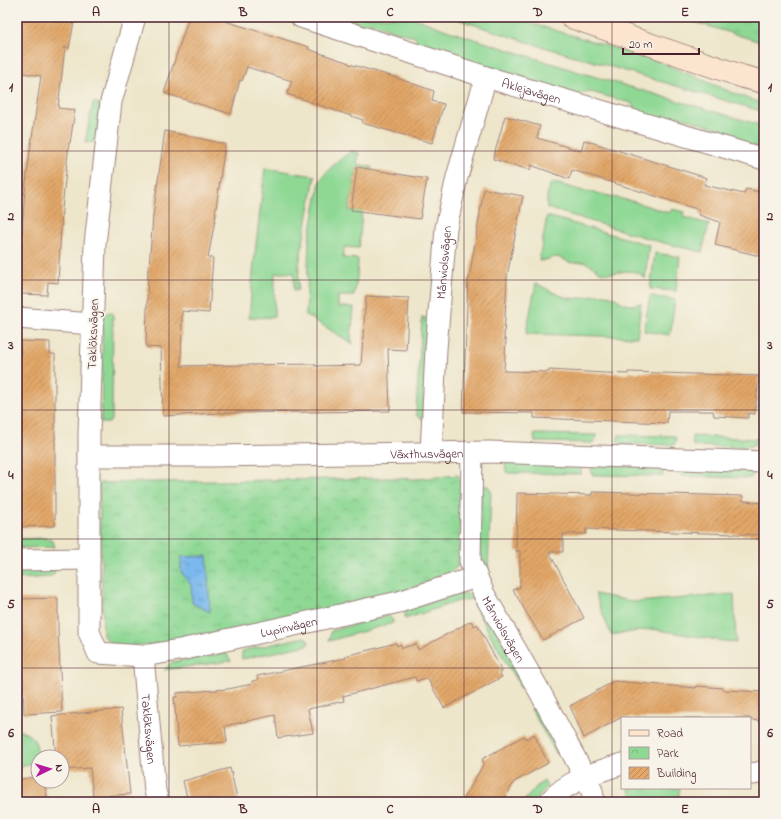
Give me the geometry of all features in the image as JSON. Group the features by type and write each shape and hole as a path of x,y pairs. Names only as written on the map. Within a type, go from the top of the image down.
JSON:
{"street":[{"name":"Taklöksvägen","path":"98,654 89,632 89,456 95,239 111,102 135,17"},
{"name":"Aklejavägen","path":"301,17 486,77 764,159"},
{"path":"571,17 764,82"},
{"name":"Månviolsvägen","path":"430,453 446,228 457,177 486,77"},
{"path":"17,318 92,324"},
{"name":"Växthusvägen","path":"89,456 214,456 498,452 764,462"},
{"name":"Månviolsvägen","path":"472,453 470,561 476,576 593,793"},
{"path":"17,560 89,559"},
{"name":"Lupinvägen","path":"98,654 143,656 185,650 394,603 476,576"},
{"name":"Taklöksvägen","path":"143,656 155,791 158,802"},
{"path":"549,802 555,795 593,793 621,765"},
{"path":"751,773 754,774 764,771"}],"green space":[{"path":"345,17 412,17 449,31 579,72 764,126 764,149 728,138 721,129 676,116 664,121 639,113 631,103 587,91 580,96 420,48 415,37 371,23 360,27 348,23"},
{"path":"451,17 510,17 655,60 738,95 764,104 764,112 524,41"},
{"path":"678,17 764,17 764,43"},
{"path":"93,102 99,104 100,124 94,142 85,143"},
{"path":"351,151 359,153 357,164 372,167 371,172 356,175 354,184 358,186 351,199 349,210 362,211 359,248 344,247 343,258 358,259 354,296 338,296 338,307 354,307 351,338 353,344 306,315 309,241 320,181 338,161"},
{"path":"265,168 315,176 299,265 298,290 294,291 294,273 275,273 274,317 249,318 254,262"},
{"path":"551,182 587,192 635,202 669,213 672,209 684,212 683,217 709,224 702,252 660,242 547,208 547,195"},
{"path":"547,216 649,245 645,279 636,272 630,271 608,274 598,271 584,262 572,263 557,257 539,261"},
{"path":"655,253 680,257 676,291 650,289"},
{"path":"536,283 564,297 576,299 601,295 614,297 628,305 641,303 637,337 527,334"},
{"path":"650,296 675,300 670,335 644,331"},
{"path":"110,312 113,313 112,419 109,423 101,423 103,315"},
{"path":"422,317 426,318 428,322 423,378 423,419 417,416 416,412"},
{"path":"534,434 596,435 596,439 593,443 535,442"},
{"path":"619,435 675,436 676,440 674,445 620,444 617,441"},
{"path":"692,436 761,439 749,447 693,446"},
{"path":"505,463 578,464 581,466 581,474 508,473 506,472"},
{"path":"591,465 661,466 663,476 592,475"},
{"path":"683,468 749,469 753,474 751,478 683,476 681,475 681,471"},
{"path":"458,475 462,485 458,566 445,577 396,593 327,612 159,644 116,647 103,636 99,483 392,478 417,479"},
{"path":"481,486 488,486 491,491 488,573 483,566 479,554"},
{"path":"45,538 53,541 55,547 17,548 17,539"},
{"path":"17,568 55,570 55,572 51,577 17,579"},
{"path":"455,594 467,594 472,597 472,599 459,601 405,619 405,611 407,609"},
{"path":"595,594 636,602 734,594 736,643 652,629 611,635"},
{"path":"482,606 525,682 521,689 477,611"},
{"path":"388,615 393,620 393,623 329,641 331,631"},
{"path":"305,637 309,641 308,645 242,659 242,653 245,650"},
{"path":"226,653 231,661 164,670 172,662"},
{"path":"531,709 538,709 562,753 561,756 556,753"},
{"path":"17,730 29,735 35,742 37,749 30,749 30,764 19,766 20,771 17,771"},
{"path":"544,781 547,787 533,802 523,802 538,785"},
{"path":"628,789 680,789 678,798 705,802 639,802 633,798"}],"water":[{"path":"207,556 210,612 192,603 191,585 181,572 181,557"}],"building":[{"path":"17,17 75,17 69,48 65,47 58,108 75,110 69,143 62,209 58,283 48,282 47,295 21,294 20,281 24,200 41,76 17,72"},
{"path":"189,17 212,17 309,47 308,49 349,64 391,76 434,91 432,101 444,104 432,143 362,123 363,120 287,94 292,81 247,67 242,81 240,80 231,114 164,93"},
{"path":"505,116 540,126 537,138 581,151 584,140 707,178 704,185 744,194 746,189 764,193 764,257 715,245 720,222 699,215 700,210 572,170 569,179 531,165 530,170 493,159"},
{"path":"165,131 225,144 216,215 208,258 213,258 209,313 182,311 181,366 315,364 315,366 361,365 366,296 409,298 406,350 388,349 390,411 220,413 163,416 161,348 146,347 148,268 153,216"},
{"path":"357,167 427,179 420,219 351,210"},
{"path":"484,189 523,196 507,276 504,371 549,372 549,370 628,374 628,372 759,376 755,414 748,413 748,418 714,416 713,411 668,411 667,423 534,418 534,413 463,412 468,279"},
{"path":"20,341 50,342 50,354 55,354 55,526 17,527 17,401 19,401 19,354 21,354"},
{"path":"592,492 743,496 743,501 764,503 764,535 586,529 586,534 563,534 563,552 549,552 584,618 543,640 513,590 520,587 520,551 516,551 517,493 592,495"},
{"path":"58,598 62,712 24,714 20,599"},
{"path":"471,621 474,626 477,624 502,671 499,672 502,677 444,708 427,678 416,681 415,677 343,696 344,701 308,709 313,733 278,738 275,715 225,726 227,742 178,746 174,697 177,697 177,693 228,689 252,684 252,681 258,680 257,676 346,658 345,656 396,643 397,646 401,644 402,648 416,644 418,650"},
{"path":"614,681 696,688 696,686 723,688 723,690 764,692 764,721 751,720 751,717 621,717 584,738 570,706"},
{"path":"121,709 130,794 93,797 90,768 70,769 70,749 55,749 52,716"},
{"path":"534,734 548,763 514,782 503,802 462,802 484,763 482,759 524,736 526,739"},
{"path":"230,768 238,802 188,802 183,781"},
{"path":"30,778 30,789 46,789 48,802 17,802 17,780"}]}
